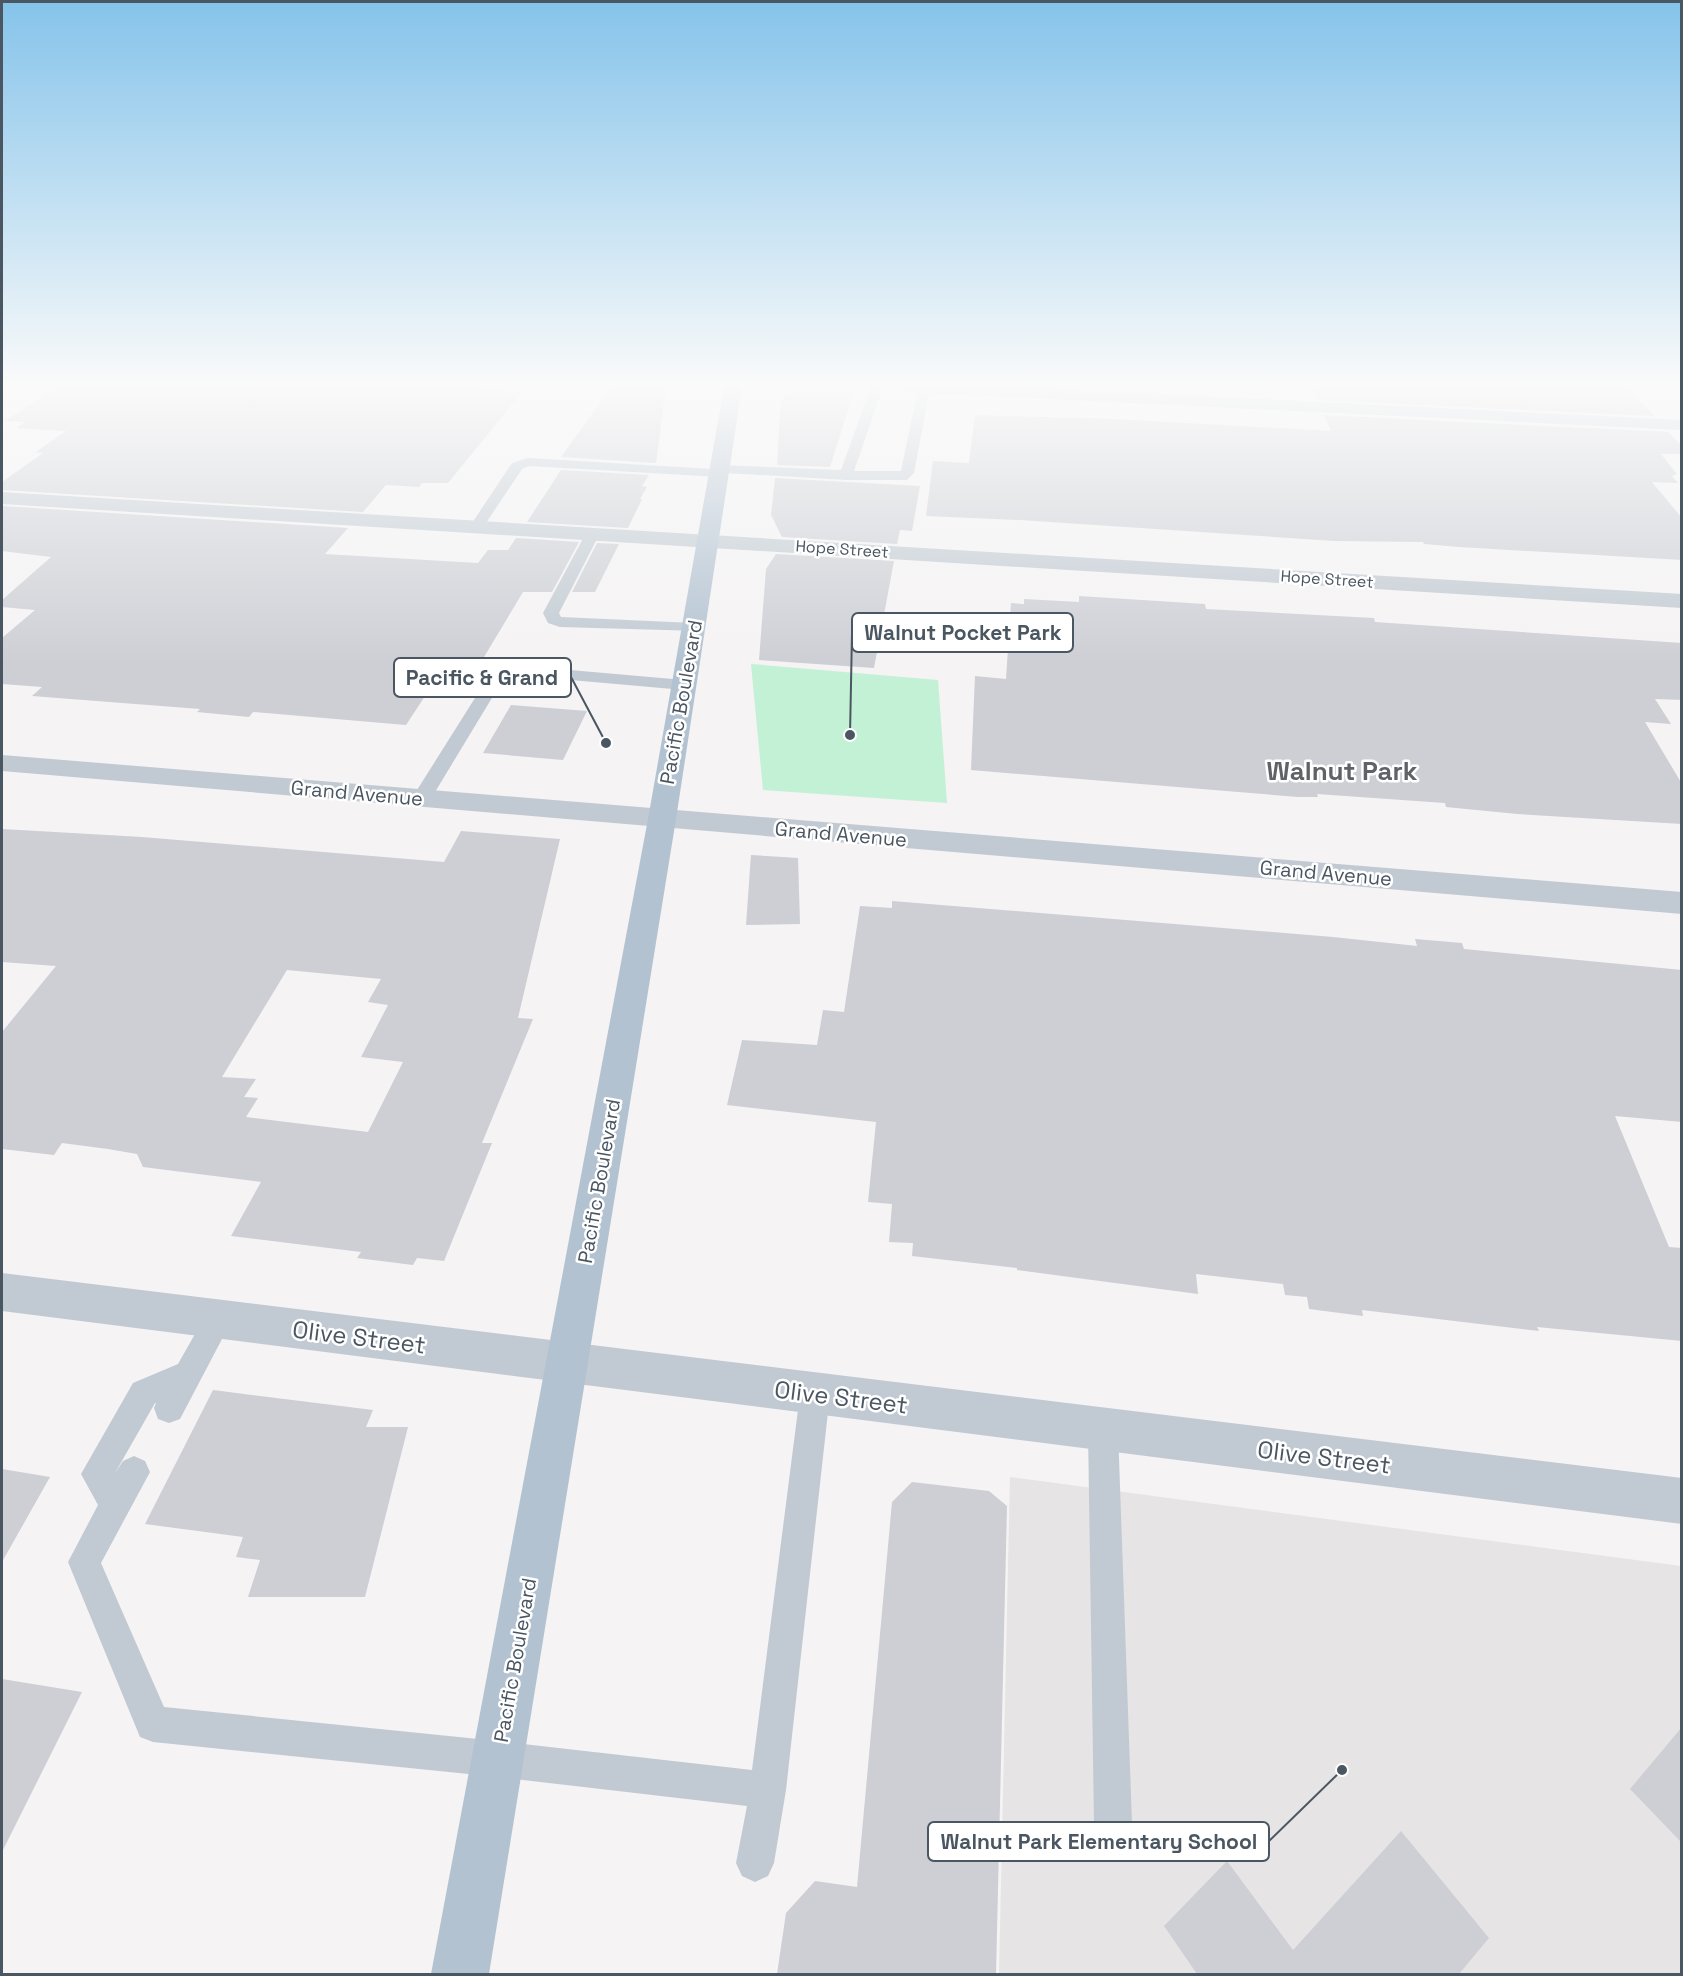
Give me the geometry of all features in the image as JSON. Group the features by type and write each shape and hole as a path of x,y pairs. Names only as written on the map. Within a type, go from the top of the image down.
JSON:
{"main road":[{"name":"Pacific Boulevard","path":"460,1974 662,819 718,479"}],"street":[{"name":"Hope Street","path":"2,498 1682,601"},
{"name":"Grand Avenue","path":"2,763 1682,903"},
{"name":"Olive Street","path":"2,1293 1682,1501"}],"lane":[{"path":"477,526 508,479"},
{"path":"593,533 551,613 554,620 570,623 694,628"},
{"path":"422,798 498,675 513,670 684,685"},
{"path":"169,1408 218,1320"},
{"path":"116,1504 97,1474 144,1393 188,1374"},
{"path":"754,1863 768,1790 815,1394"},
{"path":"1102,1430 1113,1823"},
{"path":"134,1472 84,1562 153,1724 498,1759 768,1790"}],"shaded area":[{"path":"1010,1477 1681,1566 1681,1974 999,1974"}],"green space":[{"path":"751,664 938,680 947,803 763,790"}],"building":[{"path":"6,479 451,479 448,483 422,483 419,487 386,485 363,512 2,490 2,482"},
{"path":"555,479 646,479 642,486 647,487 628,528 527,522"},
{"path":"775,479 920,486 912,531 900,530 897,544 782,537 771,515"},
{"path":"931,479 1675,479 1678,483 1652,482 1682,518 1682,560 1459,547 1424,544 1423,542 1334,541 926,516"},
{"path":"2,506 348,528 325,554 478,563 488,550 508,550 516,538 579,542 552,592 523,592 463,692 429,690 406,725 253,712 249,717 197,712 200,709 32,696 42,687 2,684 2,638 35,610 2,607 2,600 51,557 2,551"},
{"path":"597,543 619,544 595,592 572,592"},
{"path":"776,554 894,561 874,668 759,660 766,569"},
{"path":"1079,596 1205,604 1206,609 1374,618 1375,622 1682,643 1682,700 1655,699 1671,724 1645,722 1682,784 1682,824 1517,814 1446,807 1445,803 1317,794 1318,797 1298,797 971,770 975,676 1006,679 1011,603 1024,604 1024,599 1079,602"},
{"path":"511,705 587,711 563,760 483,753"},
{"path":"2,829 142,837 444,862 461,831 560,839 518,1018 533,1019 482,1143 492,1143 444,1261 417,1258 413,1265 357,1258 361,1252 231,1236 261,1182 143,1167 137,1154 62,1143 54,1155 2,1149 2,1032 56,966 2,962","holes":["287,970 381,979 368,1002 388,1005 361,1057 403,1062 368,1132 246,1117 258,1098 244,1097 256,1079 222,1077"]},
{"path":"751,855 798,858 800,924 746,925"},
{"path":"892,901 1417,946 1415,939 1462,943 1464,949 1682,970 1682,1122 1615,1116 1669,1247 1682,1248 1682,1341 1537,1327 1539,1331 1362,1310 1363,1316 1309,1309 1307,1297 1285,1295 1283,1284 1196,1274 1198,1294 1017,1270 1017,1268 912,1256 913,1243 889,1242 892,1204 868,1202 876,1122 727,1105 742,1040 817,1045 823,1010 844,1012 860,906 892,908"},
{"path":"213,1390 373,1410 366,1427 408,1427 365,1597 248,1597 260,1560 236,1557 243,1537 145,1524"},
{"path":"2,1469 50,1477 2,1562"},
{"path":"912,1482 989,1491 1007,1506 996,1974 777,1974 786,1913 815,1881 857,1887 892,1502"},
{"path":"2,1679 82,1692 2,1852"},
{"path":"1682,1727 1682,1843 1630,1789"},
{"path":"1401,1831 1489,1938 1459,1974 1197,1974 1164,1926 1227,1861 1293,1950"}],"place":[{"name":"Walnut Pocket Park","path":"850,735"},
{"name":"Pacific & Grand","path":"606,743"},
{"name":"Walnut Park Elementary School","path":"1342,1770"}],"district":[{"name":"Walnut Park","path":"1342,771"}]}
